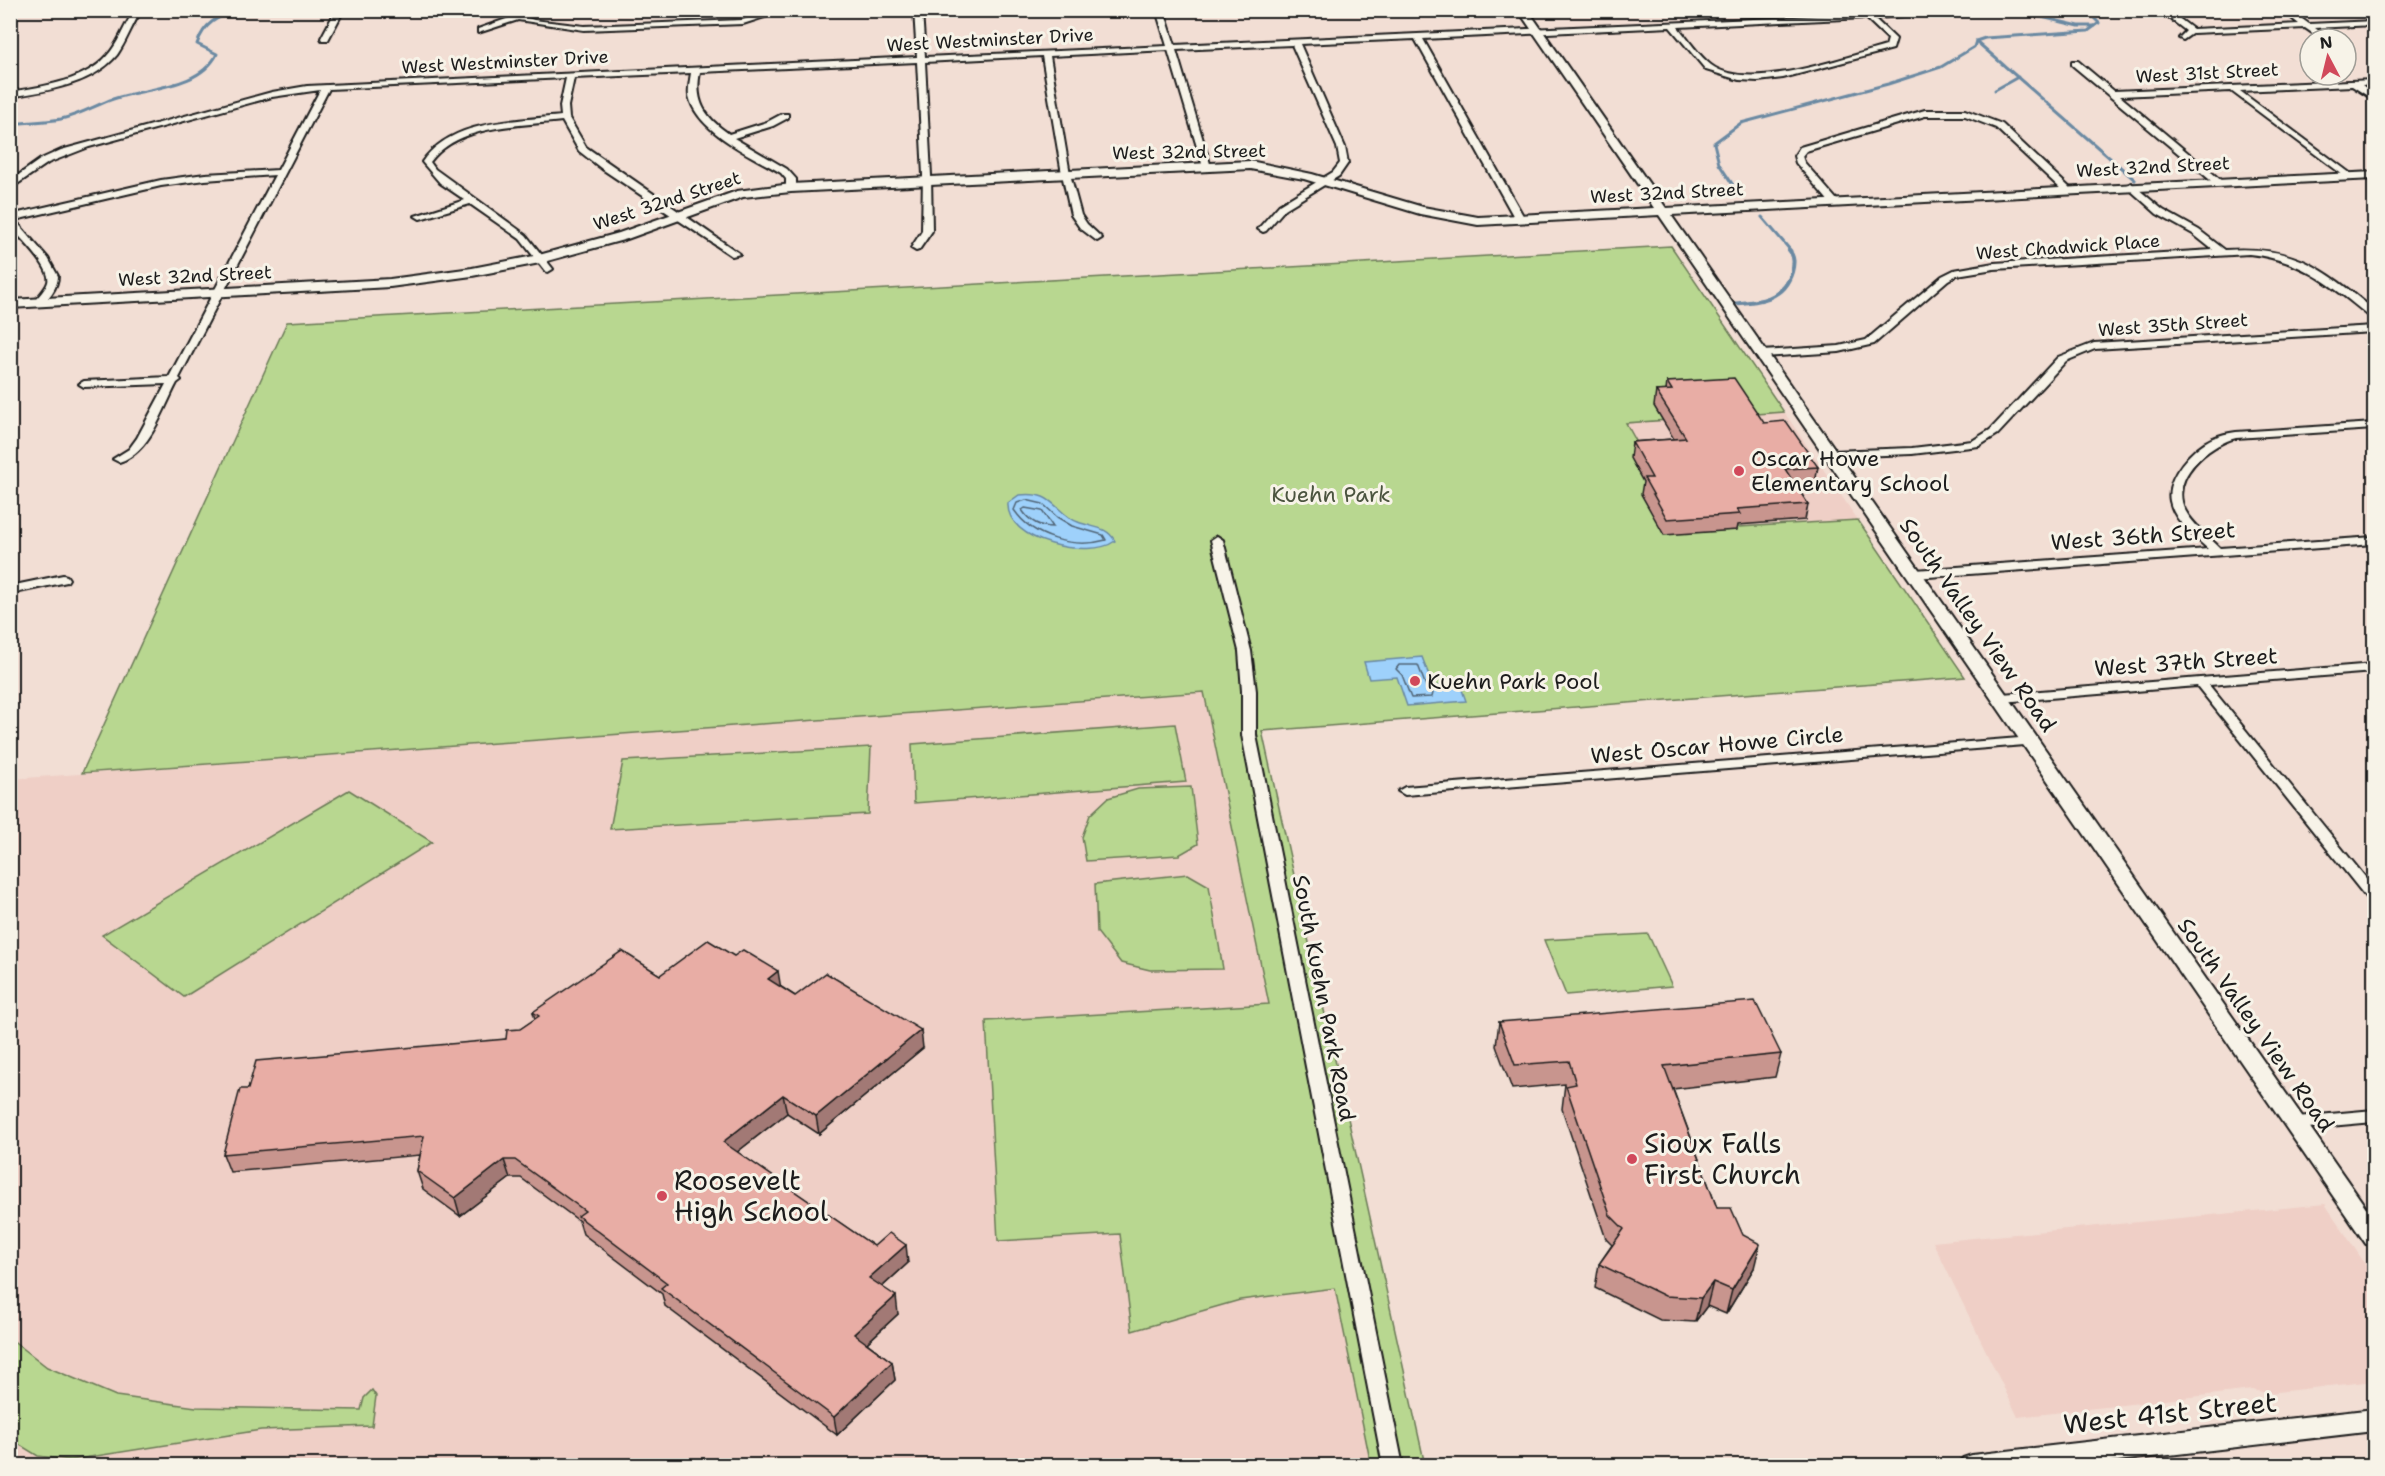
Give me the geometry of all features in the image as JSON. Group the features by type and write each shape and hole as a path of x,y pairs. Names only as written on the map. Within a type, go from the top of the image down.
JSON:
{"street":[{"path":"10,95 65,81 100,66 115,52 140,10"},
{"path":"325,38 340,10"},
{"path":"506,10 518,18 558,26 606,28 743,22 773,15 783,10"},
{"path":"916,248 927,231 927,181 918,10"},
{"path":"1160,10 1207,167"},
{"name":"South Valley View Road","path":"1523,10 2297,1123 2374,1238"},
{"name":"West Westminster Drive","path":"10,186 25,172 38,165 81,148 267,94 326,87 1672,26 1865,13 1990,10"},
{"path":"2162,10 2191,31 2374,23"},
{"path":"2284,10 2307,26"},
{"path":"1672,26 1708,68 1733,77 1758,79 1783,76 1890,47 1892,39 1865,13"},
{"path":"481,31 518,18"},
{"path":"2183,38 2191,31"},
{"path":"1418,37 1520,219"},
{"path":"1263,229 1282,207 1324,181 1344,163 1344,153 1295,42"},
{"path":"1047,54 1066,174 1076,215 1083,226 1097,238"},
{"path":"2074,63 2218,182"},
{"path":"696,70 693,94 699,110 728,137 784,171 791,179 791,188"},
{"path":"571,75 564,106 565,118 576,141 592,157 735,254"},
{"name":"West 31st Street","path":"2358,82 2374,81"},
{"name":"West 31st Street","path":"2112,94 2298,85"},
{"path":"2358,86 2374,97"},
{"path":"119,459 134,451 142,440 176,380 326,87"},
{"path":"2233,89 2350,176"},
{"path":"1834,202 1800,163 1798,156 1800,151 1816,143 1934,112 1965,113 1991,122 2066,189"},
{"path":"728,137 770,124 785,116"},
{"path":"544,264 523,237 443,181 427,166 426,162 433,150 447,141 473,132 565,118"},
{"name":"West 32nd Street","path":"10,304 390,283 544,264 741,194 791,188 1250,165 1269,167 1324,181 1416,211 1478,221 2066,189 2374,175"},
{"path":"39,302 53,282 53,274 45,260 10,219 169,182 225,175 282,172"},
{"path":"2131,186 2160,212 2196,232 2223,253"},
{"path":"420,216 472,201"},
{"name":"West Chadwick Place","path":"1762,354 1839,349 1870,342 1935,284 1954,273 1994,266 2260,252 2297,260 2319,271 2374,315"},
{"name":"West 35th Street","path":"1832,454 1912,451 1975,444 1994,432 2062,360 2071,354 2094,346 2374,329"},
{"path":"84,384 176,380"},
{"path":"2217,552 2186,519 2175,501 2176,486 2202,450 2222,438 2236,435 2374,426"},
{"name":"South Kuehn Park Road","path":"1217,540 1245,651 1249,691 1249,735 1393,1466"},
{"name":"West 36th Street","path":"1915,574 2374,541"},
{"path":"10,590 63,579"},
{"name":"West 37th Street","path":"2002,698 2374,668"},
{"path":"2200,682 2374,897"},
{"name":"West Oscar Howe Circle","path":"1405,791 2032,741"},
{"path":"2297,1123 2374,1116"},
{"name":"West 41st Street","path":"1972,1466 2374,1420"}],"shaded area":[{"name":"Oscar Howe Elementary School","path":"1784,412 1858,520 1686,530 1626,423"},
{"name":"Roosevelt High School","path":"1204,692 1269,1005 986,1021 999,1241 1120,1234 1132,1331 1240,1300 1335,1288 1371,1465 11,1466 11,779"},
{"path":"2325,1204 2374,1277 2374,1381 2268,1393 2252,1390 2018,1417 1933,1242"}],"green space":[{"name":"Kuehn Park","path":"1671,246 1784,412 1626,423 1686,530 1858,520 1965,677 1262,731 1425,1465 1371,1465 1335,1288 1240,1300 1132,1331 1120,1234 998,1241 986,1021 1269,1004 1204,692 82,773 287,322"},
{"path":"1175,724 1186,782 914,803 912,744"},
{"path":"871,747 868,814 610,829 623,761"},
{"path":"1191,787 1198,844 1179,855 1086,861 1082,837 1090,815 1108,798 1138,789"},
{"path":"349,790 432,842 184,997 102,935"},
{"path":"1188,874 1209,886 1223,969 1150,970 1121,963 1097,932 1095,884"},
{"path":"1648,934 1672,986 1566,995 1544,940"},
{"path":"11,1339 47,1367 116,1396 196,1407 361,1410 364,1398 372,1390 376,1396 372,1426 261,1430 71,1460 38,1456 15,1442 11,1435"}],"water":[{"path":"1032,494 1043,497 1073,520 1104,530 1115,541 1087,549 1051,544 1034,537 1020,528 1011,517 1008,503 1019,495"},
{"name":"Kuehn Park Pool","path":"1422,657 1433,686 1460,684 1466,701 1407,706 1397,677 1369,679 1364,662"}],"building":[{"name":"Oscar Howe Elementary School","path":"1734,378 1764,423 1786,421 1818,467 1785,469 1808,504 1737,509 1740,514 1667,519 1644,478 1652,478 1632,442 1686,438 1656,391 1672,390 1667,382"},
{"name":"Roosevelt High School","path":"708,940 734,956 743,950 778,971 768,979 795,996 826,973 921,1030 816,1116 783,1095 723,1142 874,1246 889,1233 906,1245 869,1278 896,1296 854,1334 892,1362 834,1417 661,1288 667,1283 578,1216 585,1211 515,1160 504,1160 455,1198 417,1171 424,1136 223,1154 240,1089 248,1089 256,1061 506,1039 507,1030 520,1029 539,1016 533,1012 622,951 660,975"},
{"name":"Sioux Falls First Church","path":"1755,1001 1781,1054 1664,1066 1717,1208 1731,1208 1743,1235 1760,1244 1732,1290 1713,1282 1701,1298 1665,1296 1599,1264 1624,1229 1610,1215 1566,1086 1576,1084 1569,1061 1515,1065 1499,1022"}],"waterway":[{"path":"10,124 61,119 113,99 171,85 198,74 217,54 197,44 203,31 217,18 237,10"},
{"path":"2086,10 2099,23 2095,26"},
{"path":"2033,15 2079,26 2095,26"},
{"path":"1976,41 1985,38 2088,31 2095,26"},
{"path":"1739,194 1719,164 1714,143 1741,123 1888,84 1941,67 1974,47 1976,41"},
{"path":"1976,41 2018,77"},
{"path":"1995,90 2018,77"},
{"path":"2018,77 2135,180"},
{"path":"1762,217 1791,251"},
{"path":"1729,304 1758,301 1775,295 1782,289 1792,272 1793,258 1789,250"}],"place":[{"name":"Oscar Howe Elementary School","path":"1739,471"},
{"name":"Kuehn Park Pool","path":"1415,681"},
{"name":"Sioux Falls First Church","path":"1632,1159"},
{"name":"Roosevelt High School","path":"662,1196"}]}
